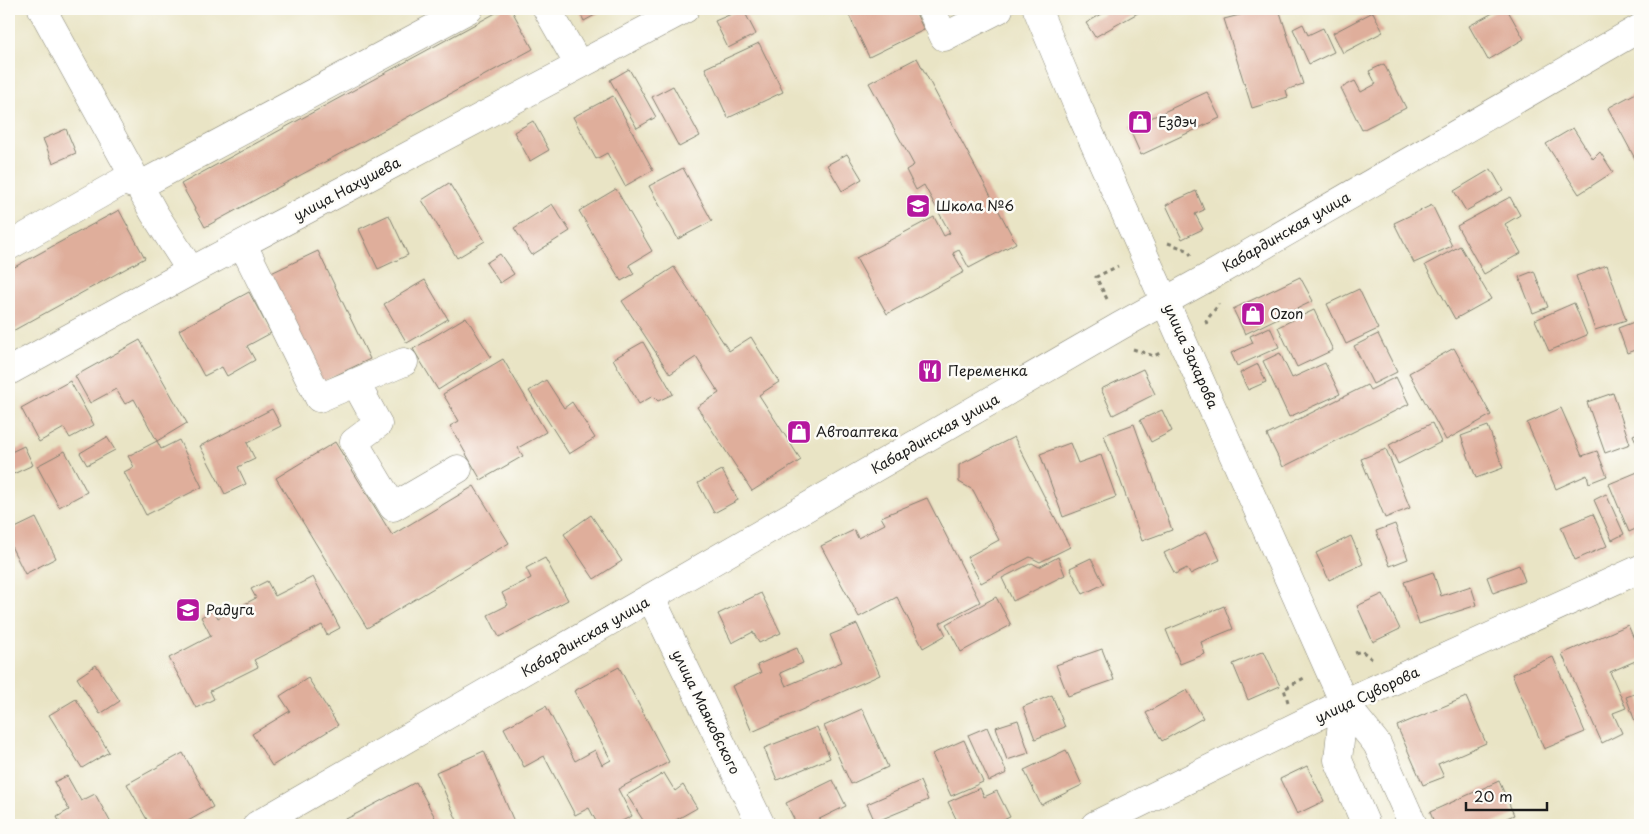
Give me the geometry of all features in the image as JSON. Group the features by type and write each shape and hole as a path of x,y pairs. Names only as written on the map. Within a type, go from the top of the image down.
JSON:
{"street":[{"path":"42,9 139,186 191,271"},
{"path":"9,246 123,181 139,186 469,9"},
{"path":"547,9 579,65"},
{"name":"улица Нахушева","path":"9,371 191,271 685,9"},
{"path":"931,9 944,38 998,9"},
{"name":"улица Захарова","path":"1037,9 1082,115 1344,703 1377,744 1413,825"},
{"name":"Кабардинская улица","path":"257,825 1640,28"},
{"path":"243,245 319,398 404,362"},
{"path":"355,382 378,424 354,442 393,507 458,469"},
{"name":"улица Суворова","path":"1095,825 1344,703 1640,569"},
{"name":"улица Маяковского","path":"651,598 761,825"},
{"name":"улица Захарова","path":"1344,703 1338,760 1366,825"}],"path":[{"path":"1164,243 1188,250 1191,255"},
{"path":"1107,299 1096,277 1121,264"},
{"path":"1208,330 1206,321 1221,302 1218,296"},
{"path":"1131,347 1136,352 1154,356 1161,353"},
{"path":"1355,653 1362,650 1377,663"},
{"path":"1290,707 1284,689 1308,676"}],"building":[{"path":"503,9 511,9 533,49 205,227 181,184"},
{"path":"578,9 606,9 584,21"},
{"path":"743,9 756,34 728,48 715,21"},
{"path":"846,9 914,9 924,30 869,57"},
{"path":"1105,9 1145,9 1095,37 1086,23 1107,11"},
{"path":"1263,9 1279,9 1303,84 1286,90 1288,97 1252,108 1224,19"},
{"path":"1500,9 1507,9 1524,39 1488,60 1469,26"},
{"path":"1373,12 1383,32 1343,53 1333,33"},
{"path":"1303,24 1308,35 1323,28 1334,52 1309,64 1293,29"},
{"path":"759,43 783,92 728,118 705,68"},
{"path":"917,58 1016,243 969,268 959,250 953,253 964,272 887,314 856,258 934,217 944,236 950,233 924,185 916,190 906,170 914,165 869,83"},
{"path":"1384,64 1406,108 1362,130 1341,88 1355,81 1361,92 1376,84 1369,71"},
{"path":"629,69 656,117 637,128 610,80"},
{"path":"673,86 700,136 679,147 652,97"},
{"path":"1207,92 1220,118 1141,155 1129,128"},
{"path":"1636,93 1640,101 1640,168 1608,108"},
{"path":"613,96 653,170 625,186 607,153 596,159 573,117"},
{"path":"533,121 549,150 530,161 514,132"},
{"path":"1573,128 1593,159 1600,152 1613,172 1579,194 1546,144"},
{"path":"66,129 76,153 53,163 43,139"},
{"path":"847,154 862,179 842,191 827,165"},
{"path":"683,168 712,221 678,239 649,186"},
{"path":"1491,169 1503,190 1466,211 1454,191"},
{"path":"449,183 485,241 457,258 422,200"},
{"path":"616,189 652,251 629,265 634,274 621,281 579,211"},
{"path":"1196,191 1204,210 1195,214 1203,229 1182,239 1166,205"},
{"path":"1510,197 1520,215 1505,224 1521,253 1484,274 1457,226"},
{"path":"552,204 570,231 532,255 514,228"},
{"path":"1432,205 1452,246 1414,263 1394,223"},
{"path":"119,210 145,258 9,333 9,270"},
{"path":"389,215 408,255 378,269 359,229"},
{"path":"1460,246 1491,299 1455,319 1425,265"},
{"path":"318,251 370,359 320,383 269,274"},
{"path":"500,254 514,274 500,283 486,263"},
{"path":"1607,265 1626,320 1595,330 1576,276"},
{"path":"674,267 729,351 751,337 779,382 759,395 801,460 752,491 697,407 719,393 696,357 670,374 622,301"},
{"path":"1534,271 1548,307 1533,313 1519,277"},
{"path":"1300,277 1313,301 1245,334 1233,309"},
{"path":"425,280 448,319 407,343 384,304"},
{"path":"1359,289 1378,329 1346,344 1327,304"},
{"path":"249,292 271,333 247,346 255,360 227,376 222,367 204,376 179,330"},
{"path":"1574,303 1587,335 1549,351 1535,320"},
{"path":"1314,310 1333,350 1297,367 1278,327"},
{"path":"466,317 491,357 438,390 413,349"},
{"path":"1634,322 1640,339 1640,348 1627,353 1618,328"},
{"path":"1270,327 1279,347 1237,366 1231,353 1253,343 1250,336"},
{"path":"1378,334 1397,372 1373,384 1354,346"},
{"path":"140,340 187,423 157,441 134,399 125,404 116,389 90,403 75,376"},
{"path":"643,342 673,394 658,401 653,396 639,404 613,359"},
{"path":"1454,348 1491,415 1446,440 1409,373"},
{"path":"1280,353 1292,378 1325,363 1340,394 1289,417 1263,361"},
{"path":"503,359 546,432 518,448 523,456 481,480 450,426 459,421 443,394"},
{"path":"1258,364 1266,382 1248,390 1240,373"},
{"path":"1143,369 1155,394 1113,415 1101,389"},
{"path":"1396,377 1409,404 1283,467 1267,435 1367,385 1370,390"},
{"path":"546,380 564,408 572,402 595,438 569,454 529,391"},
{"path":"70,381 94,425 70,438 64,428 39,442 21,408"},
{"path":"1613,393 1630,444 1605,453 1587,402"},
{"path":"1561,408 1582,456 1597,451 1607,476 1589,483 1587,475 1556,489 1527,423"},
{"path":"272,409 281,426 247,443 255,459 238,467 246,484 225,494 200,446"},
{"path":"1162,410 1172,431 1151,442 1140,420"},
{"path":"1432,423 1441,442 1398,464 1389,445"},
{"path":"1134,424 1172,530 1142,541 1104,435"},
{"path":"1488,426 1503,468 1476,478 1461,436"},
{"path":"1640,432 1640,451 1633,435"},
{"path":"107,437 115,450 87,465 80,453"},
{"path":"1014,437 1070,547 1040,562 1030,557 981,583 967,557 999,540 973,490 959,482 959,465"},
{"path":"179,440 202,487 146,515 124,472 134,467 128,456 157,441 161,449"},
{"path":"335,442 392,535 474,486 509,543 367,628 276,478"},
{"path":"1070,443 1078,463 1101,455 1116,497 1063,517 1040,454"},
{"path":"24,446 33,465 9,476 9,453"},
{"path":"1386,449 1410,508 1385,518 1361,459"},
{"path":"65,451 87,492 59,507 37,466"},
{"path":"722,470 738,500 714,513 698,483"},
{"path":"1640,471 1640,527 1629,532 1609,484"},
{"path":"1606,494 1624,534 1612,540 1594,500"},
{"path":"927,498 980,602 940,623 946,635 923,648 897,597 859,617 821,546 854,530 858,538 885,524 881,517"},
{"path":"1593,514 1607,546 1575,560 1561,527"},
{"path":"591,515 622,561 594,579 564,534"},
{"path":"36,518 56,558 25,574 9,542 9,531"},
{"path":"1395,524 1408,559 1390,566 1376,531"},
{"path":"1207,532 1220,560 1190,574 1187,568 1175,574 1164,553"},
{"path":"1351,536 1363,564 1329,580 1316,553"},
{"path":"1058,557 1065,575 1013,601 1002,578 1032,563 1039,567"},
{"path":"545,558 568,600 499,637 488,615 508,605 502,593 531,578 526,568"},
{"path":"1091,558 1104,584 1083,594 1070,568"},
{"path":"1519,565 1525,581 1493,593 1487,577"},
{"path":"1433,572 1441,596 1471,586 1477,605 1419,624 1404,582"},
{"path":"313,577 340,628 327,635 322,625 254,660 258,667 210,691 214,699 196,708 169,658 211,636 201,617 214,610 218,618 256,598 251,589 267,581 275,596"},
{"path":"761,593 781,633 759,643 753,632 732,643 718,614"},
{"path":"1383,594 1400,629 1373,642 1357,606"},
{"path":"996,597 1011,625 961,652 946,624"},
{"path":"1224,606 1233,629 1201,642 1205,654 1180,664 1166,630"},
{"path":"857,624 880,675 752,732 732,686 761,673 757,665 797,648 803,663 780,673 786,686 842,662 830,635"},
{"path":"1628,625 1640,653 1640,659 1610,672 1626,708 1613,713 1622,733 1602,743 1562,654"},
{"path":"1102,649 1114,680 1068,696 1056,665"},
{"path":"1264,651 1280,686 1248,700 1233,664"},
{"path":"1553,657 1585,732 1544,749 1512,674"},
{"path":"96,665 120,701 100,714 77,678"},
{"path":"619,667 669,762 618,789 632,816 614,825 598,825 589,808 575,815 544,756 524,767 504,728 546,706 575,761 595,750 602,765 611,760 574,691"},
{"path":"308,678 338,725 272,766 252,734 290,711 280,696"},
{"path":"1187,690 1203,718 1162,741 1146,713"},
{"path":"1640,692 1640,735 1626,697"},
{"path":"1052,695 1065,727 1035,739 1023,707"},
{"path":"1466,697 1486,743 1438,764 1444,777 1423,785 1397,726"},
{"path":"76,699 109,752 82,768 49,715"},
{"path":"862,709 888,767 851,784 824,726"},
{"path":"1018,720 1029,753 1007,760 996,727"},
{"path":"817,727 830,758 777,780 764,748"},
{"path":"987,727 1007,773 989,781 968,735"},
{"path":"964,740 983,782 951,796 932,754"},
{"path":"1066,750 1082,785 1041,805 1024,770"},
{"path":"484,751 515,824 513,825 459,825 436,772"},
{"path":"183,753 213,807 181,825 150,825 127,784"},
{"path":"1307,766 1324,801 1297,814 1280,779"},
{"path":"664,773 675,791 683,785 697,808 667,825 646,825 627,795"},
{"path":"67,776 81,801 95,794 112,825 61,825 57,817 69,810 54,782"},
{"path":"833,780 846,806 807,825 797,825 786,803"},
{"path":"920,781 928,800 875,822 867,804"},
{"path":"1499,781 1514,815 1490,825 1435,825 1430,812"},
{"path":"416,782 439,825 334,825 358,813"},
{"path":"980,788 984,797 997,791 1010,817 992,825 959,825 948,802"}],"place":[{"name":"Ездэч","path":"1140,122"},
{"name":"Школа №6","path":"918,206"},
{"name":"Ozon","path":"1253,314"},
{"name":"Переменка","path":"930,371"},
{"name":"Автоаптека","path":"799,432"},
{"name":"Радуга","path":"188,610"}]}
